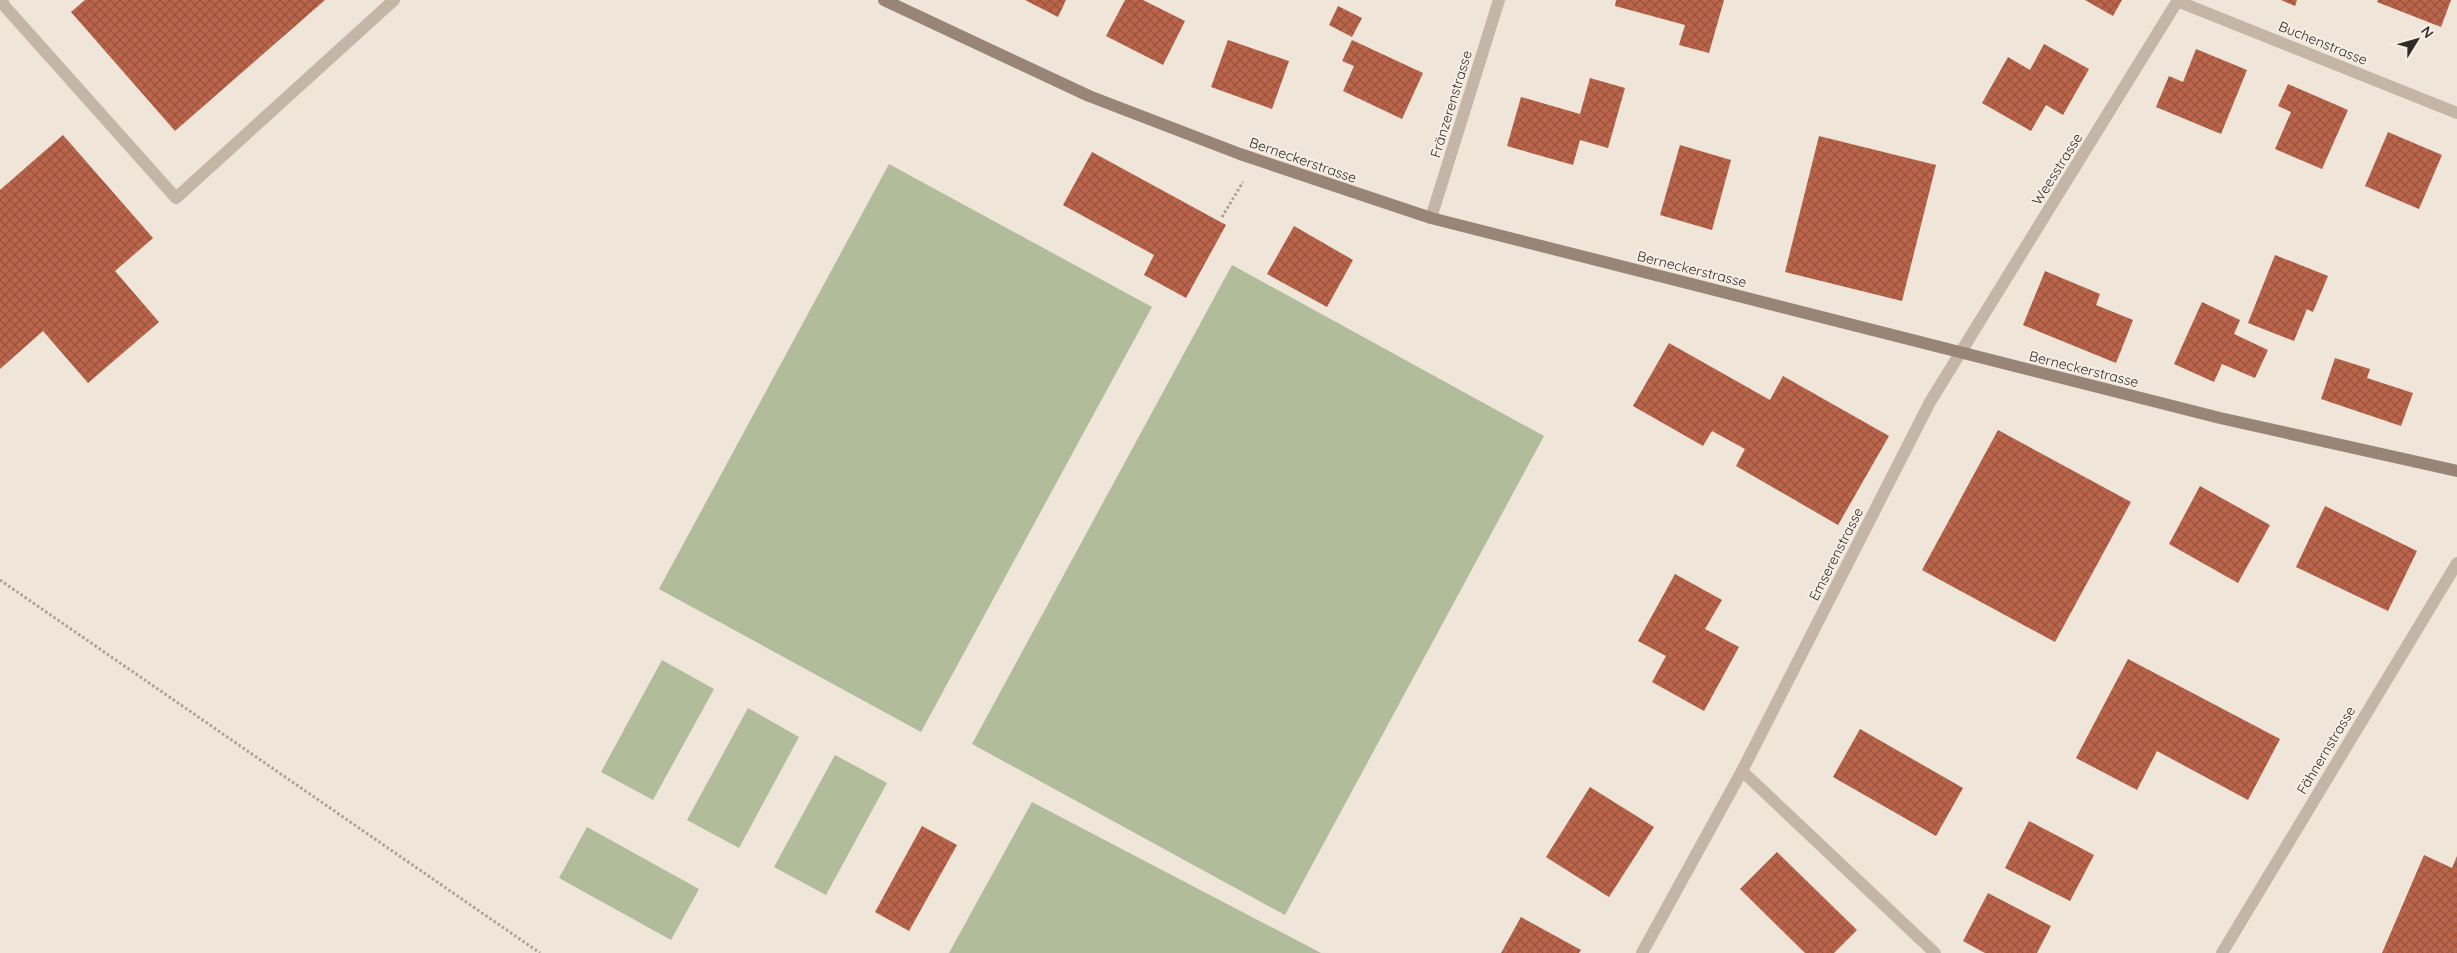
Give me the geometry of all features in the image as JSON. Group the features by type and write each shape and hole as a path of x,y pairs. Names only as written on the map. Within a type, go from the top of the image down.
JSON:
{"main road":[{"name":"Berneckerstrasse","path":"884,0 940,28 1089,96 1240,154 1431,218 2220,418 2457,471"}],"street":[{"path":"1,2 176,198 394,0"},
{"name":"Fränzerenstrasse","path":"1431,218 1499,0"},
{"name":"Buchenstrasse","path":"2177,0 2457,113"},
{"name":"Weesstrasse","path":"1961,353 2177,0"},
{"name":"Emserenstrasse","path":"1642,953 1742,771 1930,402 1961,353"},
{"name":"Fähnernstrasse","path":"2222,953 2457,563"},
{"path":"1742,771 1935,953"}],"path":[{"path":"1222,217 1243,182"},
{"path":"0,580 540,953"}],"green space":[{"path":"889,164 1152,307 921,732 659,589"},
{"path":"1232,265 1544,436 1285,915 972,744"},
{"path":"662,660 714,689 653,800 601,772"},
{"path":"748,708 799,737 739,848 687,820"},
{"path":"835,755 887,783 826,895 774,867"},
{"path":"1032,802 1321,953 949,953"},
{"path":"587,827 699,889 671,940 559,878"}],"building":[{"path":"85,0 325,0 175,131 71,12"},
{"path":"1025,0 1066,0 1058,17"},
{"path":"1125,0 1143,0 1185,21 1163,65 1106,36"},
{"path":"1616,0 1724,0 1709,53 1679,45 1685,25 1615,6"},
{"path":"2085,0 2122,0 2113,16"},
{"path":"2281,0 2297,0 2295,6"},
{"path":"2378,0 2451,0 2441,27 2377,2"},
{"path":"1338,6 1362,18 1352,37 1329,25"},
{"path":"1228,40 1289,61 1272,109 1211,87"},
{"path":"1352,40 1423,73 1402,119 1343,91 1354,66 1342,61"},
{"path":"2044,44 2089,69 2063,115 2046,105 2031,131 1982,103 2008,57 2030,70"},
{"path":"2196,49 2247,70 2221,134 2156,107 2169,76 2183,82"},
{"path":"1590,78 1625,88 1608,148 1580,140 1573,165 1507,146 1521,97 1580,114"},
{"path":"2288,84 2348,110 2322,169 2275,149 2291,112 2278,106"},
{"path":"2388,132 2442,155 2419,209 2365,186"},
{"path":"63,135 153,238 115,271 159,322 88,383 43,331 0,369 0,190"},
{"path":"1819,136 1936,165 1902,301 1785,272"},
{"path":"1680,145 1731,160 1712,230 1660,215"},
{"path":"1092,152 1226,225 1186,298 1144,275 1154,255 1063,205"},
{"path":"1294,226 1353,260 1327,307 1267,274"},
{"path":"2275,255 2328,276 2313,312 2307,309 2294,341 2248,323"},
{"path":"2045,271 2100,294 2096,305 2133,320 2116,363 2023,325"},
{"path":"2202,302 2240,320 2234,334 2268,350 2255,378 2222,364 2214,382 2174,364"},
{"path":"1669,343 1770,400 1783,376 1889,436 1838,525 1736,466 1745,449 1712,431 1703,446 1633,406"},
{"path":"2335,358 2370,369 2367,378 2413,393 2401,426 2321,399"},
{"path":"1998,430 2131,502 2055,642 1922,570"},
{"path":"2200,486 2270,525 2238,583 2169,544"},
{"path":"2325,506 2417,551 2388,611 2296,567"},
{"path":"1675,574 1722,600 1705,629 1739,647 1704,711 1652,682 1666,656 1638,641"},
{"path":"2128,659 2280,739 2248,800 2157,751 2137,790 2076,758"},
{"path":"1860,729 1963,788 1936,836 1833,777"},
{"path":"1590,787 1654,827 1609,897 1546,857"},
{"path":"2029,821 2094,855 2070,901 2005,868"},
{"path":"922,826 957,845 909,931 875,912"},
{"path":"1777,852 1857,930 1834,953 1805,953 1740,889"},
{"path":"2424,855 2452,868 2457,856 2457,953 2382,953"},
{"path":"1988,893 2051,926 2037,953 1985,953 1963,941"},
{"path":"1521,917 1581,950 1579,953 1501,953"}]}
